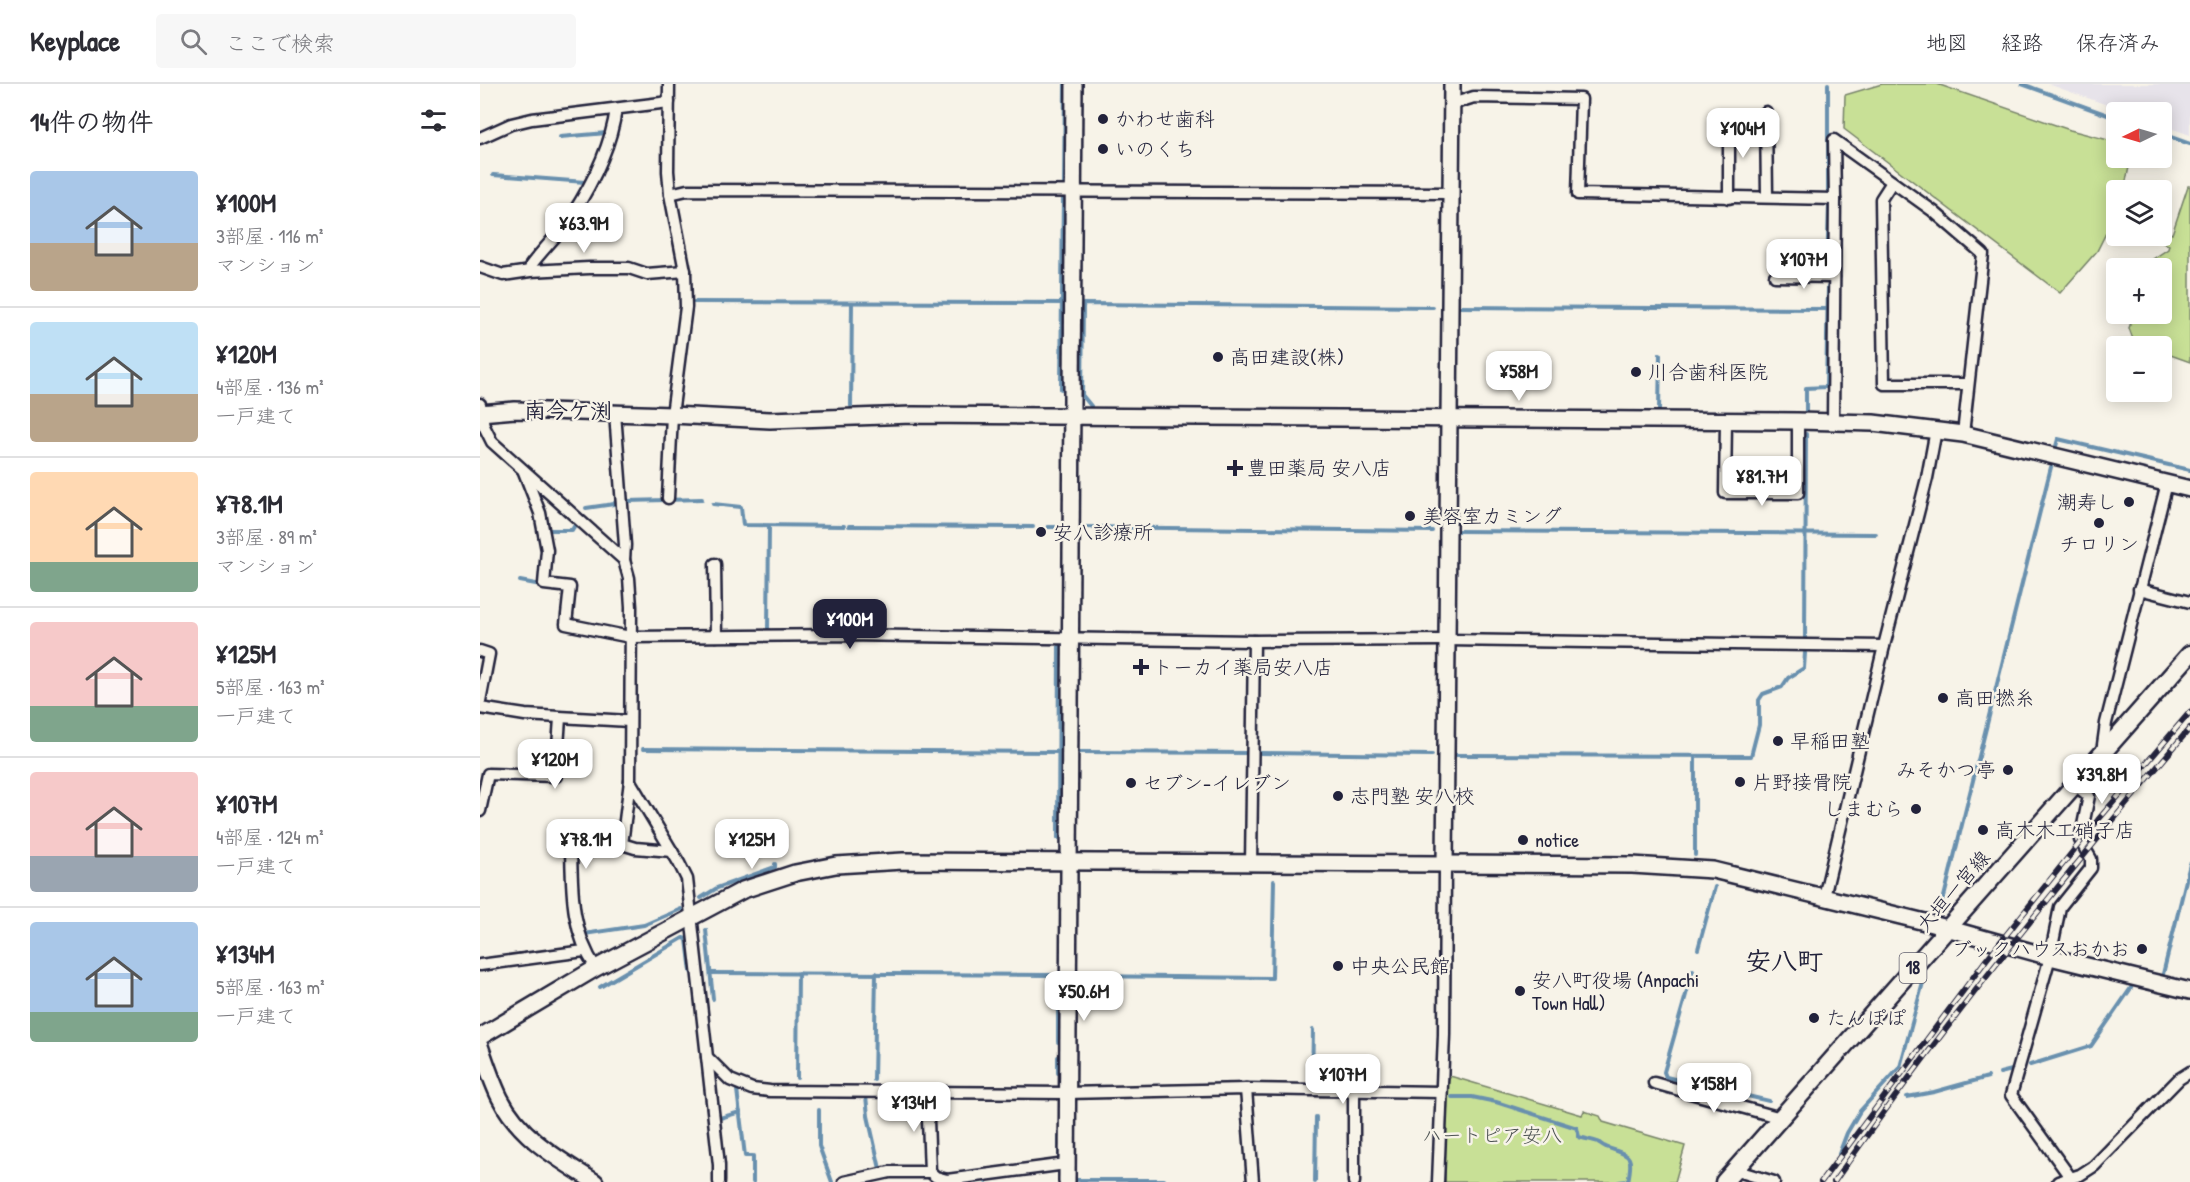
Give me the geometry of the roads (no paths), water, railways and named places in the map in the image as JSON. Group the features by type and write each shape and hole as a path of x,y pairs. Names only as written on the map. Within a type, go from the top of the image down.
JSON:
{"main road":[{"name":"大垣一宮線","path":"1729,1176 2190,654"}],"street":[{"path":"668,498 672,415 686,307 685,271 670,194 668,171 669,84"},
{"path":"1067,1182 1074,84"},
{"path":"1438,1182 1444,1035 1452,84"},
{"path":"1452,104 1474,97 1581,99 1578,194 1835,199"},
{"path":"480,138 511,124 532,119 669,102"},
{"path":"530,271 531,265 571,217 594,177 614,124 616,109"},
{"path":"1766,112 1767,197"},
{"path":"1729,119 1729,198"},
{"path":"1833,422 1834,140 1933,212 1983,254 1963,434"},
{"path":"1892,182 1881,199 1884,384 1967,384"},
{"path":"670,194 687,190 1451,193"},
{"path":"480,267 503,275 589,268 629,268 647,274 685,271"},
{"path":"1775,276 1834,277"},
{"path":"624,560 492,442 484,426 480,410 770,420 912,414 1873,423 1963,434 2190,489"},
{"path":"615,413 626,545 624,560 629,578 630,637 630,782 622,844"},
{"path":"1726,421 1725,493 1798,493 1798,421"},
{"path":"1824,897 1927,478 1936,430"},
{"path":"524,472 540,513 547,550 544,584 570,587 566,624 630,637 1446,640 1884,646"},
{"path":"2102,752 2106,723 2167,483"},
{"path":"716,564 716,636"},
{"path":"2139,589 2190,602"},
{"path":"1251,864 1254,641"},
{"path":"480,651 489,654 480,701"},
{"path":"480,708 525,715 629,721"},
{"path":"480,811 488,774 556,776 560,718"},
{"path":"630,782 687,879 719,1182"},
{"path":"2075,785 2089,796 2080,840 2091,859 2091,868 2060,907 2050,957 2011,1095 2079,1178"},
{"path":"596,968 584,951 573,904 571,848 622,844 635,848 672,851"},
{"path":"480,1037 596,968 743,890 795,873 836,865 903,861 1632,865 1694,868 1713,870 1824,897 1948,928 2050,957 2190,991"},
{"path":"480,965 584,951"},
{"path":"480,1046 500,1098 523,1131 549,1152 596,1182"},
{"path":"707,1057 730,1080 752,1089 770,1091 1067,1093 1246,1089 1441,1092"},
{"path":"2058,1182 2079,1178 2094,1166 2179,1079 2190,1072"},
{"path":"1654,1083 1781,1118"},
{"path":"1246,1089 1253,1182"},
{"path":"1353,1182 1354,1091"},
{"path":"927,1092 930,1172"},
{"path":"844,1182 890,1172 930,1172 936,1177 947,1180 1066,1164"},
{"path":"1729,1176 1774,1182"}],"waterway":[{"path":"1064,186 1065,84"},
{"path":"1828,84 1828,194"},
{"path":"2022,84 2106,114"},
{"path":"560,137 607,133"},
{"path":"2172,138 2190,144"},
{"path":"493,175 585,182"},
{"path":"1061,389 1063,197"},
{"path":"1827,270 1829,205"},
{"path":"1806,411 1806,388 1826,387 1828,287"},
{"path":"694,302 1062,303"},
{"path":"851,406 852,303"},
{"path":"1091,406 1082,395 1083,304 1433,307"},
{"path":"1458,307 1827,309"},
{"path":"1659,410 1660,354"},
{"path":"611,427 612,439"},
{"path":"1805,638 1806,434"},
{"path":"2055,450 2058,439 2190,470"},
{"path":"1941,909 2051,467"},
{"path":"628,501 702,499"},
{"path":"586,508 614,504 617,500"},
{"path":"713,504 741,507 743,525 844,526"},
{"path":"548,530 572,530 576,523"},
{"path":"768,630 769,526"},
{"path":"849,526 1033,527"},
{"path":"1048,527 1063,527"},
{"path":"1079,527 1432,531"},
{"path":"1458,531 1876,534"},
{"path":"520,581 541,585"},
{"path":"1058,838 1059,646"},
{"path":"1456,755 1751,756 1759,725 1759,700 1763,694 1782,687 1788,678 1804,668 1805,653"},
{"path":"643,749 1060,752"},
{"path":"1079,752 1247,753"},
{"path":"1260,753 1432,755"},
{"path":"1695,757 1695,855"},
{"path":"701,898 717,888 775,867 775,864"},
{"path":"2163,974 2190,864"},
{"path":"1076,976 1272,978 1274,881"},
{"path":"1698,949 1715,887"},
{"path":"584,934 644,925 681,909"},
{"path":"706,930 713,999"},
{"path":"600,987 683,938 687,939 691,972"},
{"path":"1693,970 1664,1072 1666,1077 1769,1101"},
{"path":"711,973 1056,975"},
{"path":"797,1078 798,973"},
{"path":"874,1080 876,973"},
{"path":"1839,1154 1847,1133 1860,1111 1900,1067 1924,979"},
{"path":"2030,1065 2091,1046 2131,988"},
{"path":"1058,994 1058,1042"},
{"path":"1312,1082 1313,1030"},
{"path":"1058,1057 1058,1073"},
{"path":"2000,1073 2012,1070"},
{"path":"1907,1097 1988,1077"},
{"path":"737,1090 745,1156 753,1156 753,1182"},
{"path":"866,1096 868,1116 880,1169"},
{"path":"1452,1097 1472,1097 1496,1102 1577,1128 1579,1137 1598,1142 1628,1157 1630,1160 1628,1181 1619,1182"},
{"path":"819,1110 819,1146 832,1182"},
{"path":"720,1118 740,1112"},
{"path":"1315,1182 1316,1117"},
{"path":"1059,1136 1059,1157"},
{"path":"1075,1158 1075,1180 1164,1180 1164,1182"}],"railway":[{"path":"1821,1182 1986,960 2098,820 2190,712"},
{"path":"1834,1182 1962,1008 2190,728"}],"place":[{"name":"かわせ歯科","path":"1103,119"},
{"name":"いのくち","path":"1103,149"},
{"name":"高田建設(株)","path":"1218,357"},
{"name":"川合歯科医院","path":"1636,372"},
{"name":"豊田薬局 安八店","path":"1235,468"},
{"name":"潮寿し","path":"2129,502"},
{"name":"美容室カミング","path":"1410,516"},
{"name":"チロリン","path":"2099,523"},
{"name":"安八診療所","path":"1041,532"},
{"name":"トーカイ薬局安八店","path":"1141,667"},
{"name":"高田撚糸","path":"1943,698"},
{"name":"早稲田塾","path":"1778,741"},
{"name":"みそかつ亭","path":"2008,770"},
{"name":"片野接骨院","path":"1740,782"},
{"name":"セブン-イレブン","path":"1131,783"},
{"name":"志門塾 安八校","path":"1338,796"},
{"name":"しまむら","path":"1916,809"},
{"name":"高木木工硝子店","path":"1983,830"},
{"name":"notice","path":"1523,840"},
{"name":"ブックハウスおかお","path":"2142,949"},
{"name":"中央公民館","path":"1338,966"},
{"name":"安八町役場 (Anpachi Town Hall)","path":"1520,991"},
{"name":"たんぽぽ","path":"1814,1018"}],"district":[{"name":"南今ケ渕","path":"568,410"},
{"name":"安八町","path":"1784,961"}],"park label":[{"name":"ハートピア安八","path":"1492,1135"}]}
